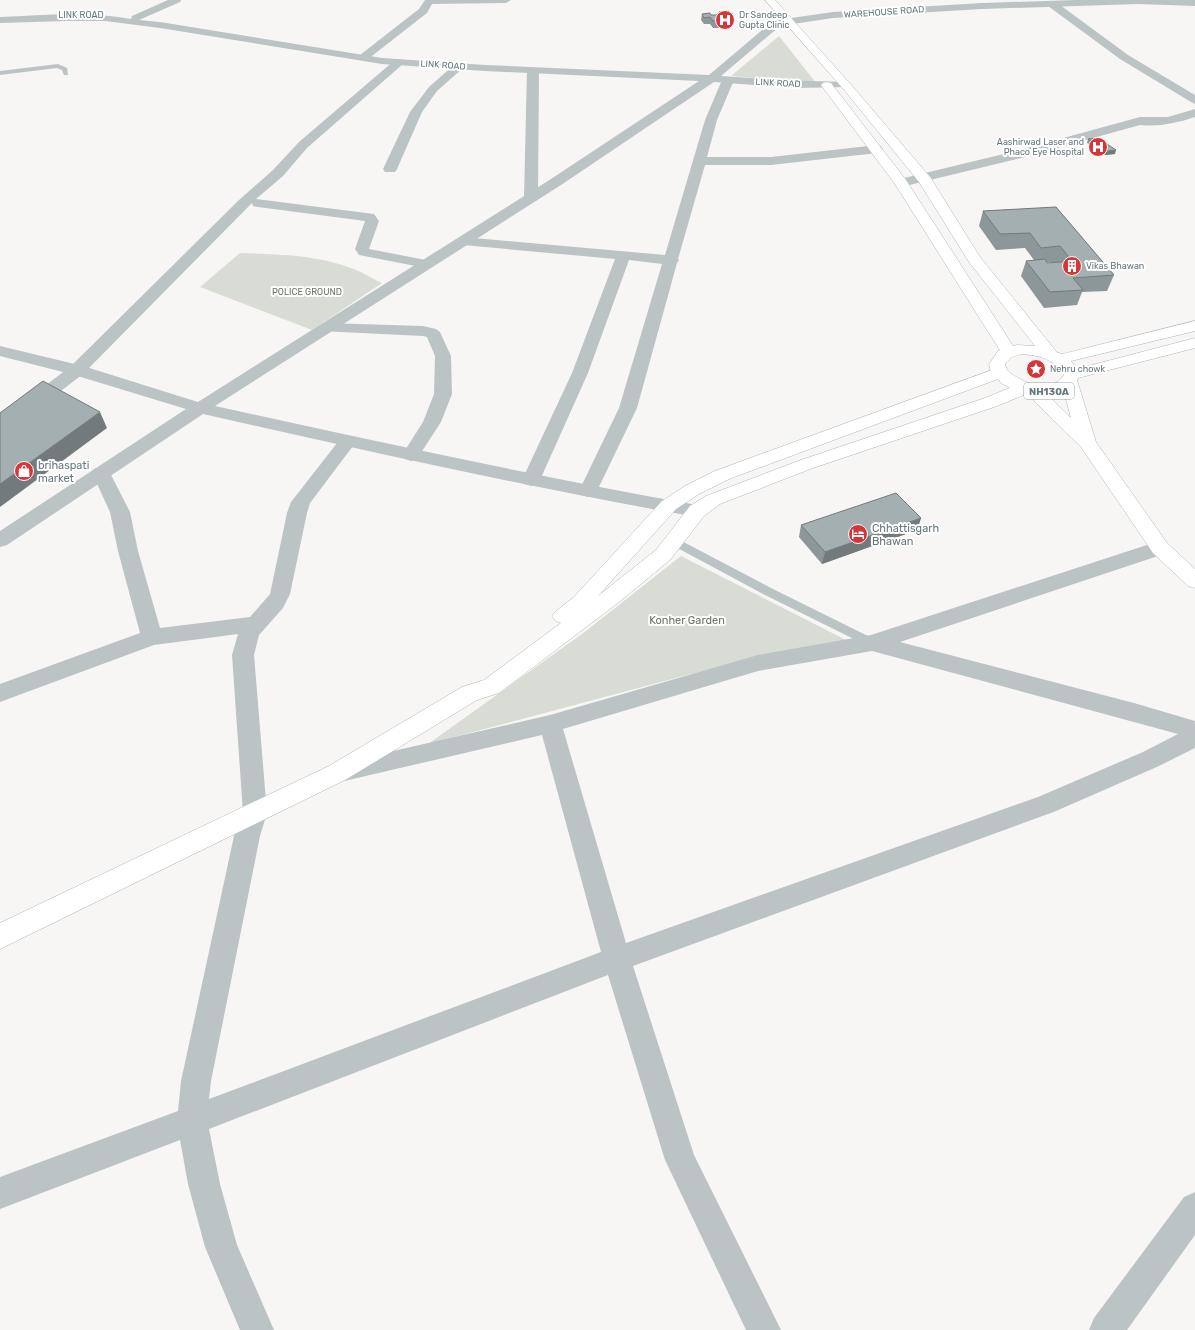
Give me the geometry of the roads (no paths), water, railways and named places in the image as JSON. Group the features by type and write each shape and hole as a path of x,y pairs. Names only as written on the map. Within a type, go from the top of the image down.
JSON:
{"main road":[{"path":"770,0 778,20 877,149 901,183 1009,352"},
{"path":"778,20 844,83 923,178 974,259 1055,356"},
{"path":"470,693 476,683 581,602 669,505 692,490 722,475 1000,372 997,364 1000,357 1009,352 1021,349 1035,350 1055,356 1195,326"},
{"name":"NH130A","path":"1000,372 1010,382 1029,389 1050,391 1062,388 1071,379 1195,343"},
{"name":"NH130A","path":"1055,356 1069,367 1087,443"},
{"path":"0,936 337,773 470,693 491,687 612,597 663,555 697,511 713,500 728,493 815,462 1029,389"},
{"name":"NH130A","path":"1029,389 1087,443 1160,548 1195,581"}],"street":[{"path":"132,18 166,0"},
{"path":"132,18 176,0"},
{"path":"364,58 423,11 430,0 506,0"},
{"name":"WAREHOUSE ROAD","path":"778,20 950,8 1138,1 1195,3"},
{"path":"1052,4 1124,57 1193,99"},
{"name":"LINK ROAD","path":"0,17 88,14 132,18 159,22 160,24"},
{"name":"LINK ROAD","path":"0,20 90,18 120,19 151,25 160,24 364,58 399,62 728,80 820,76 844,83"},
{"path":"0,540 200,408 531,198 711,78 778,20"},
{"path":"0,428 77,370 238,209 278,173 303,145 399,62"},
{"path":"390,169 416,112 433,88 459,66"},
{"path":"531,198 530,127 533,70"},
{"path":"588,491 628,408 648,335 672,260 712,120 728,80"},
{"path":"1176,103 1193,99"},
{"path":"1140,121 1140,116 1142,113 1154,110"},
{"path":"901,183 1016,155 1140,121 1164,122 1195,113"},
{"path":"701,161 771,161 877,149"},
{"path":"258,203 369,217 372,220 362,249 364,252 426,264"},
{"path":"463,241 672,260"},
{"path":"531,480 580,373 623,256"},
{"path":"326,328 423,331 430,332 434,336 443,356 443,394 432,422 411,455"},
{"path":"0,351 77,370 200,408 347,442 531,480 697,511"},
{"path":"257,1330 221,1247 204,1184 192,1121 196,1081 247,836 255,813 243,655 244,643 254,624 276,603 280,594 297,513 301,502 347,442"},
{"path":"101,473 120,512 128,551 152,637"},
{"path":"337,773 550,724 758,663 872,643 1160,548"},
{"path":"0,693 152,637 254,624"},
{"path":"872,643 1126,710 1195,730"},
{"path":"550,724 617,959 680,1160 764,1330"},
{"path":"0,1193 617,959 1047,804 1151,759 1195,737"},
{"path":"1106,1330 1195,1208"}],"lane":[{"path":"0,73 58,66 64,69 66,74"},
{"path":"674,541 769,592 872,643"}],"place":[{"name":"Dr Sandeep Gupta Clinic","path":"725,20"},
{"name":"Aashirwad Laser and Phaco Eye Hospital","path":"1098,147"},
{"name":"Vikas Bhawan","path":"1072,266"},
{"name":"Nehru chowk","path":"1036,369"},
{"name":"brihaspati market","path":"24,471"},
{"name":"Chhattisgarh Bhawan","path":"858,534"}],"park label":[{"name":"POLICE GROUND","path":"307,292"},
{"name":"Konher Garden","path":"687,620"}]}
